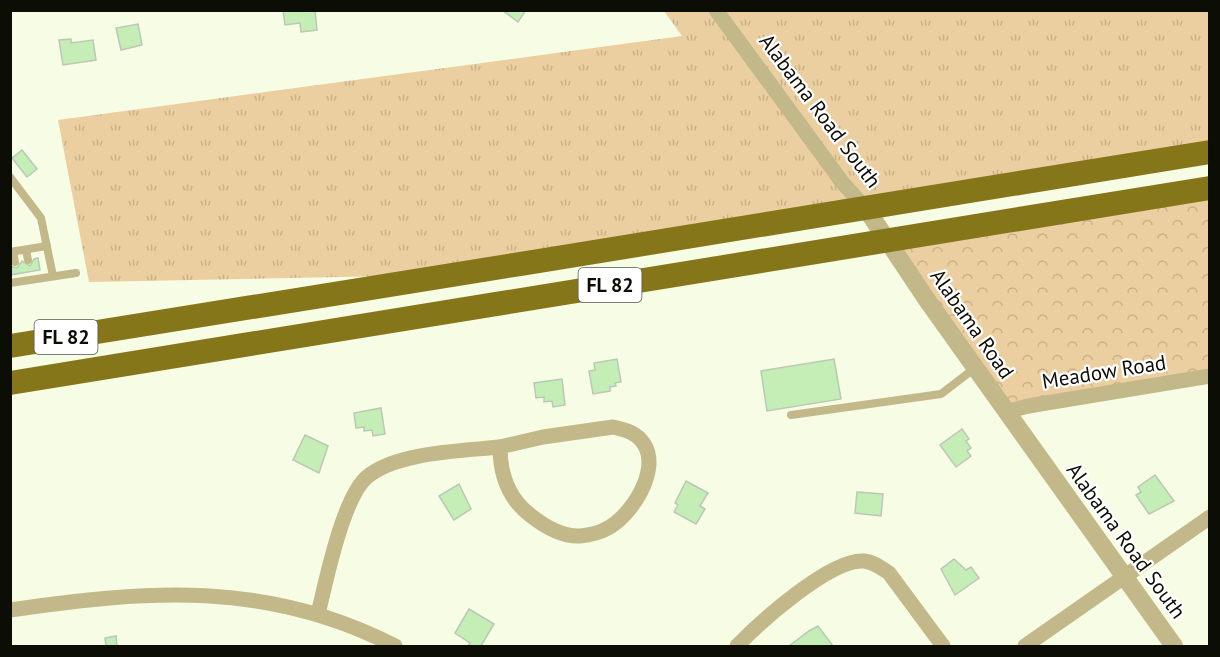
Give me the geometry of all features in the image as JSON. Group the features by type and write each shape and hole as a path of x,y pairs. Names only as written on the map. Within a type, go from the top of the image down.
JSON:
{"highway":[{"name":"FL 82","path":"10,346 390,283 867,210 1209,152"},
{"name":"FL 82","path":"10,383 1209,188"}],"street":[{"name":"Alabama Road South","path":"716,10 842,182 867,210"},
{"name":"Alabama Road","path":"867,210 1042,462"},
{"name":"Meadow Road","path":"1006,412 1028,406 1209,376"},
{"path":"318,614 352,499 367,476 399,462 613,427 632,432 644,444 649,457 648,471 634,500 624,514 608,528 593,534 570,534 547,527 521,508 504,479 500,447"},
{"name":"Alabama Road South","path":"1042,462 1174,646"},
{"path":"1025,646 1209,518"},
{"path":"737,646 789,600 819,578 849,563 863,561 877,564 889,573 943,646"},
{"path":"10,609 108,596 179,593 250,600 318,614 395,646"}],"lane":[{"path":"10,177 41,218 54,276"},
{"path":"15,262 12,252 47,246"},
{"path":"26,250 28,260"},
{"path":"15,280 32,276 76,273"},
{"path":"791,415 941,394 975,368"}],"green space":[{"path":"664,11 1209,11 1209,144 388,276 89,282 58,120 682,36"},
{"path":"1209,196 1209,378 1017,416 899,246"}],"building":[{"path":"283,10 315,10 317,30 301,32 300,23 285,25"},
{"path":"502,10 526,10 518,22"},
{"path":"138,24 142,45 121,50 116,28"},
{"path":"71,39 71,43 93,40 96,60 63,65 59,40"},
{"path":"22,150 37,169 27,177 12,158"},
{"path":"38,258 40,270 10,275 10,266 17,268 22,261 30,266 34,259"},
{"path":"617,359 621,382 610,387 610,391 593,394 589,371 595,370 594,363"},
{"path":"834,359 841,399 767,411 761,371"},
{"path":"562,379 565,405 553,407 552,401 544,402 544,397 536,398 534,383"},
{"path":"381,408 385,434 373,436 372,430 364,431 364,427 356,428 354,413"},
{"path":"962,429 969,439 966,441 971,448 967,451 971,456 956,467 940,445"},
{"path":"305,435 328,446 319,473 293,460"},
{"path":"1155,475 1174,501 1149,514 1136,495 1141,492 1138,487"},
{"path":"686,481 708,493 700,506 705,509 696,524 674,512 678,505 675,503"},
{"path":"459,484 471,509 454,520 439,496"},
{"path":"857,492 883,494 881,516 855,513"},
{"path":"954,559 966,570 971,567 979,578 955,595 941,569"},
{"path":"469,609 494,624 481,646 468,646 470,643 455,633"},
{"path":"818,626 833,646 789,646 809,631"},
{"path":"116,636 117,646 106,646 105,638"}]}
